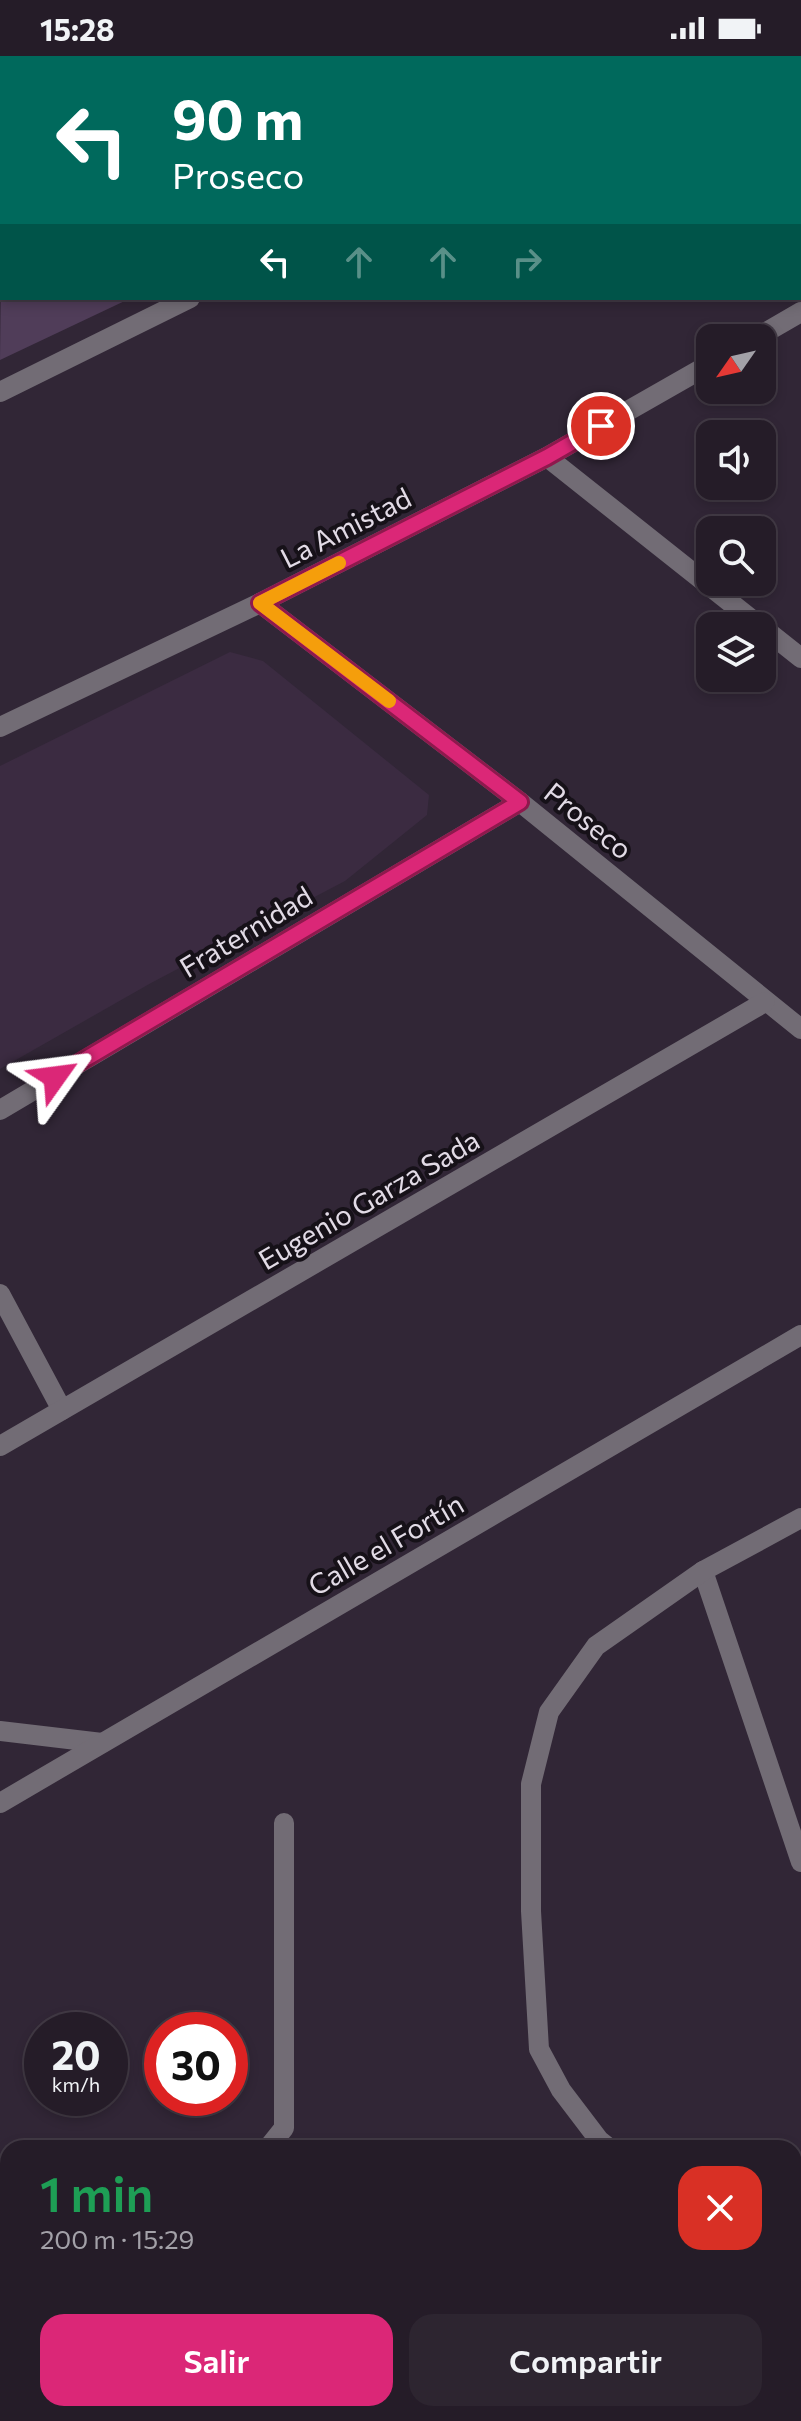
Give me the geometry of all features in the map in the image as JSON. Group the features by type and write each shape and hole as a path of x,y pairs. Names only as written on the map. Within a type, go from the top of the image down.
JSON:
{"street":[{"path":"0,392 186,300"},
{"path":"776,326 801,310"},
{"name":"La Amistad","path":"0,727 260,603 547,457 696,372"},
{"path":"547,457 742,612"},
{"name":"Proseco","path":"260,603 520,802 801,1029"},
{"path":"776,639 801,658"},
{"name":"Fraternidad","path":"0,1110 520,802"},
{"name":"Eugenio Garza Sada","path":"0,1446 765,1002"},
{"path":"0,1294 62,1410"},
{"name":"Calle el Fortín","path":"0,1803 801,1335"},
{"path":"599,2140 561,2090 539,2049 531,1911 531,1784 549,1712 596,1646 703,1571 801,1518"},
{"path":"703,1571 801,1862"},
{"path":"0,1731 102,1743"},
{"path":"274,2140 284,2128 284,1823"}],"shaded area":[{"path":"1,300 127,300 0,360"},
{"path":"230,652 263,661 429,795 427,815 345,881 151,983 0,1069 0,766"}],"slow traffic":[{"path":"339,563 260,603 389,701"}],"route":[{"path":"55,1077 520,802 260,603 547,457 601,426"}]}
